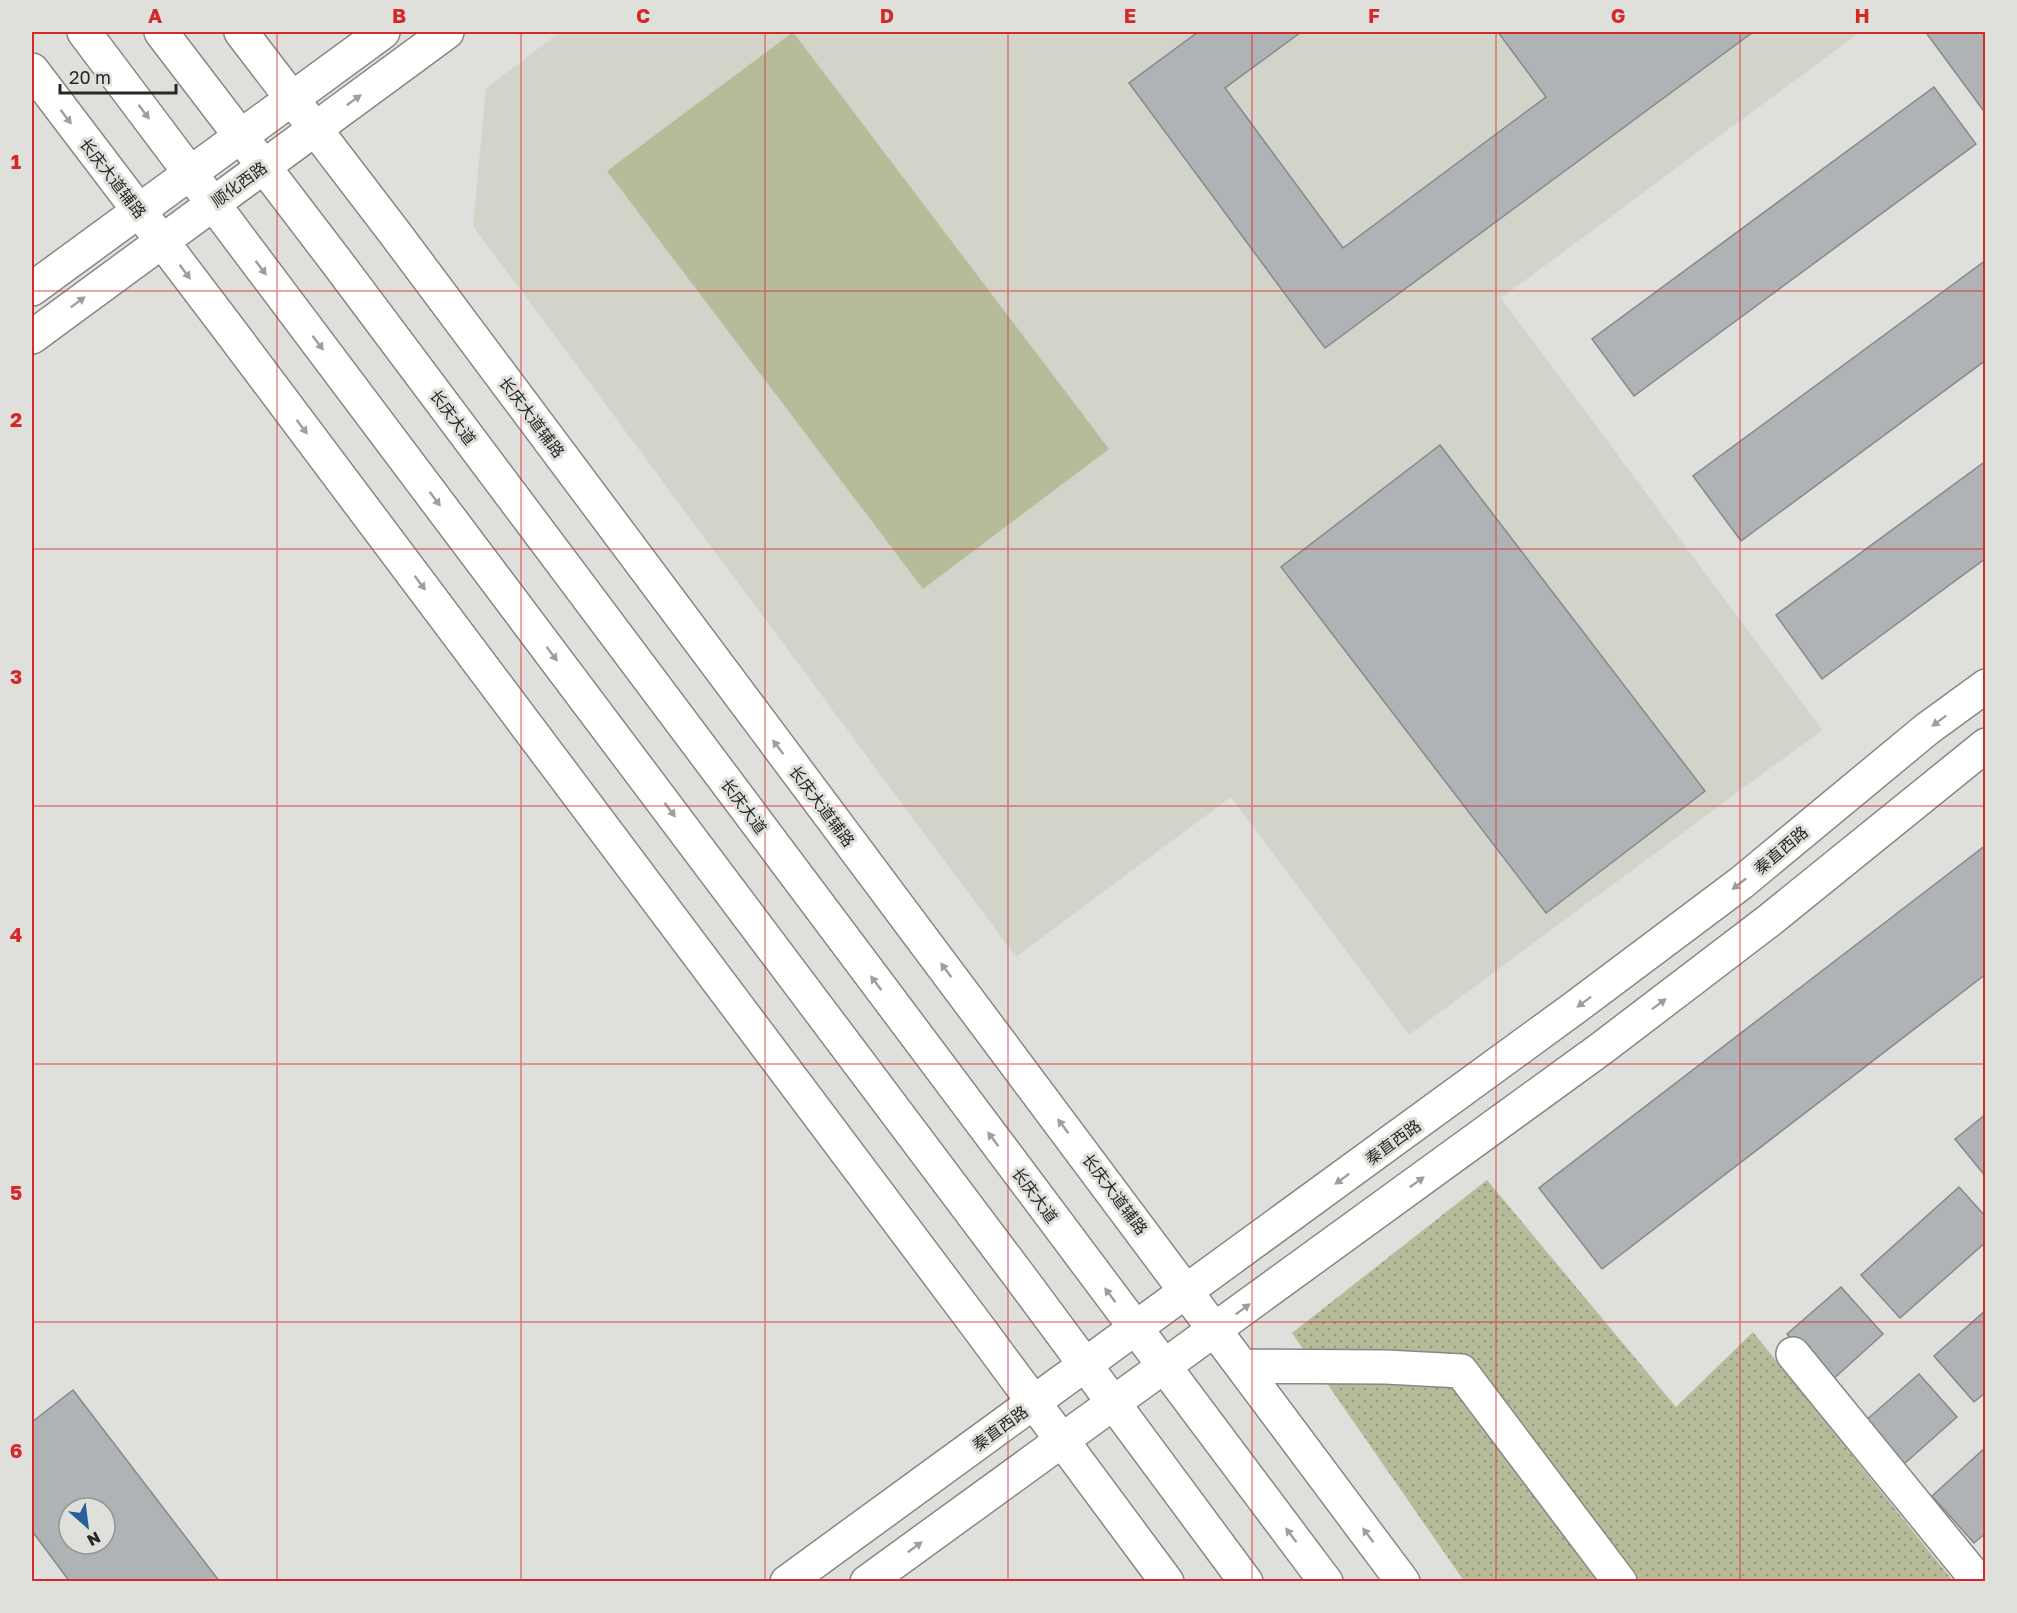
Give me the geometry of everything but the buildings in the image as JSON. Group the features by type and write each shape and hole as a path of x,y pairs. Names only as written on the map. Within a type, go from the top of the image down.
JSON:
{"street":[{"path":"84,32 1246,1581"},
{"name":"长庆大道","path":"161,32 1326,1581"},
{"name":"长庆大道辅路","path":"241,32 1188,1291 1403,1581"},
{"path":"32,289 383,32"},
{"name":"顺化西路","path":"32,337 447,32"},
{"name":"长庆大道辅路","path":"32,70 1167,1581"},
{"name":"秦直西路","path":"787,1581 1573,1009 1741,883 1927,729 1986,686"},
{"path":"867,1581 1602,1048 1771,920 1986,745"},
{"path":"1793,1354 1979,1581"},
{"path":"1243,1366 1386,1367 1461,1371 1620,1581"}],"shaded area":[{"path":"560,32 1860,32 1501,298 1822,730 1409,1035 1231,797 1016,957 473,226 486,88"}],"green space":[{"path":"793,32 1109,449 923,589 607,171"},
{"path":"1487,1180 1676,1407 1753,1332 1953,1581 1464,1581 1292,1333"}]}
